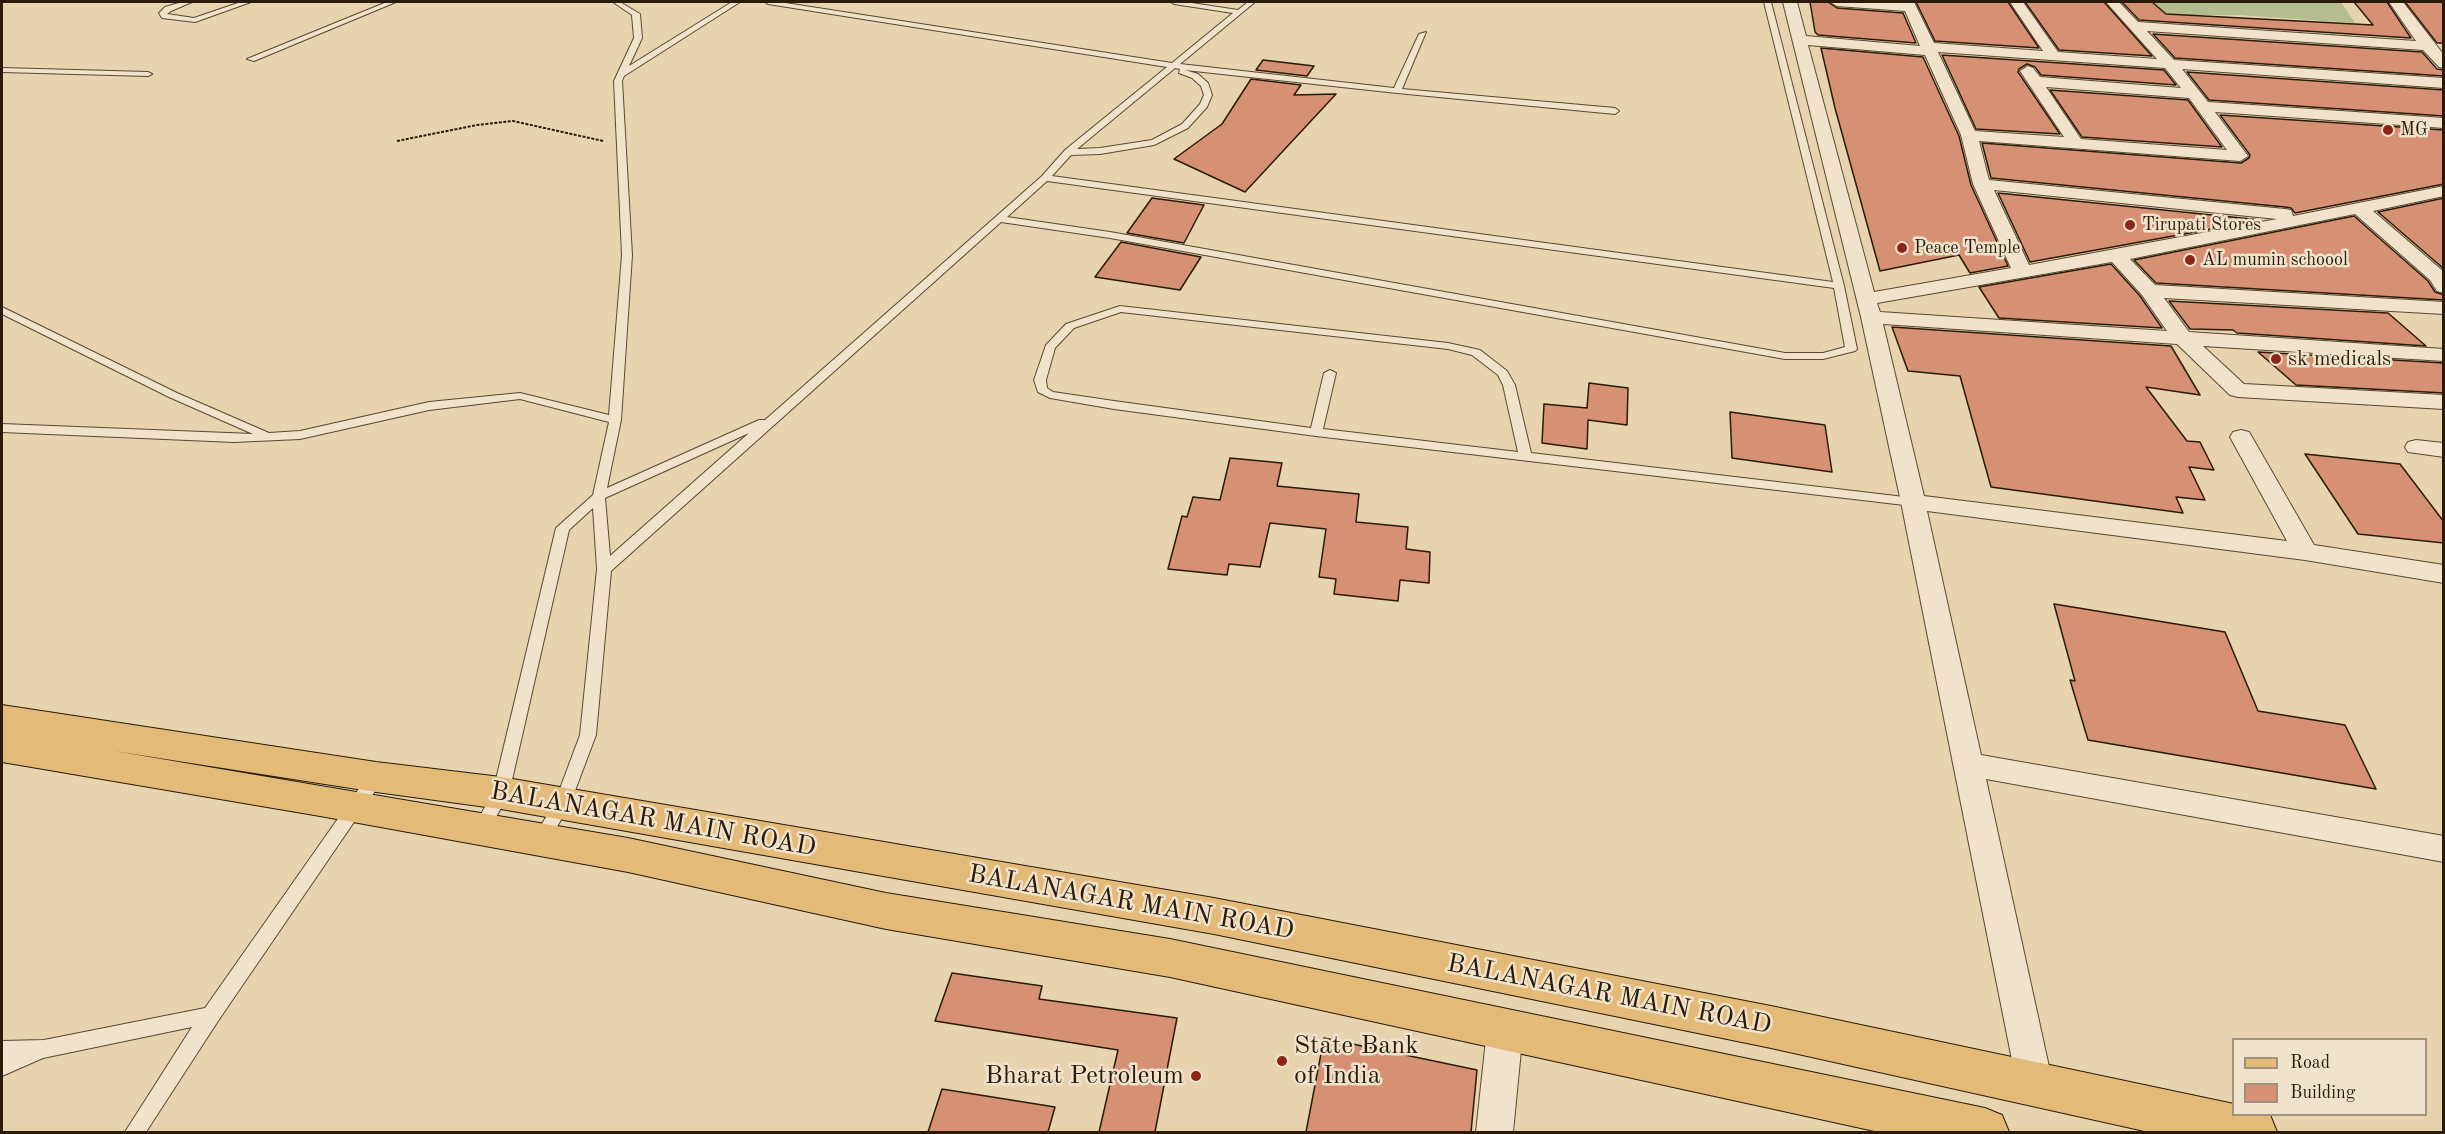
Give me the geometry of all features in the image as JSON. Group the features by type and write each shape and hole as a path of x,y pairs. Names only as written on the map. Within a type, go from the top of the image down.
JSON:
{"main road":[{"name":"BALANAGAR MAIN ROAD","path":"2,719 366,792 481,829 551,822 1214,916 1759,1025 2253,1132"},
{"name":"BALANAGAR MAIN ROAD","path":"2,747 366,792 501,793 551,822 628,855 886,911 1170,958 1505,1030 1925,1126 1985,1132"}],"street":[{"path":"1790,2 1868,308 1913,502 2035,1085"},
{"path":"1837,2 1909,4 1969,135 1982,184 2023,273"},
{"path":"2017,2 2053,55"},
{"path":"1969,135 2240,156 2169,63 2112,2"},
{"path":"2396,2 2427,46 2444,64"},
{"path":"2134,26 2427,46"},
{"path":"2418,31 2435,33"},
{"path":"1801,40 2053,55 2444,83"},
{"path":"2016,53 2076,143"},
{"path":"2034,81 2198,100 2444,123"},
{"path":"1982,184 2315,216"},
{"path":"1868,308 2023,273 2444,191"},
{"path":"2359,208 2437,276 2444,287"},
{"path":"2117,256 2149,291 2183,338 2238,390 2444,402"},
{"path":"2149,291 2444,308"},
{"path":"1868,308 2183,338 2444,355"},
{"path":"2241,437 2305,552"},
{"path":"2416,447 2444,450"},
{"path":"1913,502 2305,552 2444,574"},
{"path":"1967,764 2444,849"},
{"path":"1494,1132 1505,1030"}],"lane":[{"path":"188,2 168,9 165,16 195,20 208,18 247,2"},
{"path":"251,59 392,2"},
{"path":"551,822 588,735 604,569 598,496 615,420 627,255 618,81 638,38 638,20 630,9 616,2"},
{"path":"622,74 736,2"},
{"path":"768,2 1174,67 1615,111"},
{"path":"1174,2 1239,12"},
{"path":"604,569 1045,178 1068,152 1252,2"},
{"path":"999,219 1110,235 1785,356 1823,356 1851,349 1839,286 1768,2"},
{"path":"1397,91 1423,34"},
{"path":"1068,152 1100,151 1154,142 1185,126 1204,105 1208,95 1205,85 1195,76 1174,67"},
{"path":"2,70 148,74"},
{"path":"1045,178 1839,286"},
{"path":"1525,456 1509,385 1503,373 1488,359 1464,349 1120,309 1070,326 1050,347 1040,380 1042,390 1050,395 1316,432 1913,502"},
{"path":"2,310 173,395 272,436"},
{"path":"1316,432 1330,374"},
{"path":"2,428 234,438 300,435 429,406 520,396 615,420"},
{"path":"481,829 501,793 563,528 598,496 776,417"},
{"path":"135,1132 211,1015 366,792"},
{"path":"2,1050 44,1049 211,1015"},
{"path":"2,1067 44,1049"}],"path":[{"path":"397,141 477,124 513,121 621,146"}],"green space":[{"path":"2151,2 2341,2 2355,23 2238,15 2165,15"}],"building":[{"path":"1810,2 1828,2 1837,8 1903,13 1916,43 1818,35 1815,32"},
{"path":"1916,2 2008,2 2039,48 1935,41"},
{"path":"2025,2 2104,2 2152,56 2059,50"},
{"path":"2122,2 2152,2 2166,14 2373,25 2354,2 2387,2 2411,38 2139,20"},
{"path":"2405,2 2444,2 2444,43 2437,43"},
{"path":"2153,34 2422,52 2437,69 2444,70 2444,76 2175,58"},
{"path":"1821,48 1923,57 1959,136 1971,185 2008,266 1970,273 1959,255 1880,271 1835,108"},
{"path":"1942,55 2164,70 2176,85 2041,75 2035,67 2027,64 2018,72 2060,134 1976,129"},
{"path":"1263,60 1314,66 1307,76 1256,70"},
{"path":"2187,72 2444,90 2444,116 2209,100"},
{"path":"1251,79 1301,85 1294,95 1336,94 1245,192 1174,159 1222,124"},
{"path":"2050,90 2188,100 2222,147 2082,137"},
{"path":"2220,115 2444,130 2444,184 2295,213 2291,208 2285,207 1991,178 1982,143 2241,163 2250,155"},
{"path":"1998,193 2261,220 2030,262"},
{"path":"1152,198 1204,205 1184,243 1127,233"},
{"path":"2444,198 2444,269 2378,212"},
{"path":"2354,216 2428,281 2435,292 2444,295 2444,300 2156,283 2134,260"},
{"path":"1121,242 1201,257 1180,290 1095,277"},
{"path":"2111,264 2140,296 2162,328 1999,318 1979,287"},
{"path":"2169,301 2388,313 2426,346 2237,333 2233,330 2190,329"},
{"path":"1892,327 2171,346 2200,395 2146,387 2187,441 2200,442 2214,470 2189,467 2205,500 2176,497 2183,513 1991,487 1960,376 1908,371"},
{"path":"2258,352 2444,363 2444,393 2296,385"},
{"path":"1589,383 1628,388 1627,425 1588,420 1587,449 1542,443 1544,404 1587,408"},
{"path":"1730,412 1825,425 1832,472 1732,458"},
{"path":"2305,454 2400,464 2444,522 2444,543 2358,534"},
{"path":"1230,458 1282,463 1277,486 1359,494 1356,522 1408,527 1406,549 1430,552 1429,583 1400,580 1398,601 1334,594 1336,579 1319,577 1326,529 1270,523 1260,567 1229,564 1227,575 1168,569 1182,516 1187,517 1193,497 1220,500"},
{"path":"2054,604 2225,632 2258,711 2345,725 2376,789 2088,740 2070,680 2075,681"},
{"path":"952,973 1042,986 1039,999 1177,1018 1155,1132 1099,1132 1118,1050 935,1021"},
{"path":"1324,1038 1477,1070 1471,1132 1306,1132"},
{"path":"942,1089 1055,1107 1048,1132 928,1132"}],"place":[{"name":"MG","path":"2388,130"},
{"name":"Tirupati Stores","path":"2130,225"},
{"name":"Peace Temple","path":"1902,248"},
{"name":"AL mumin schoool","path":"2190,260"},
{"name":"sk medicals","path":"2276,359"},
{"name":"State Bank of India","path":"1282,1061"},
{"name":"Bharat Petroleum","path":"1196,1076"}]}
